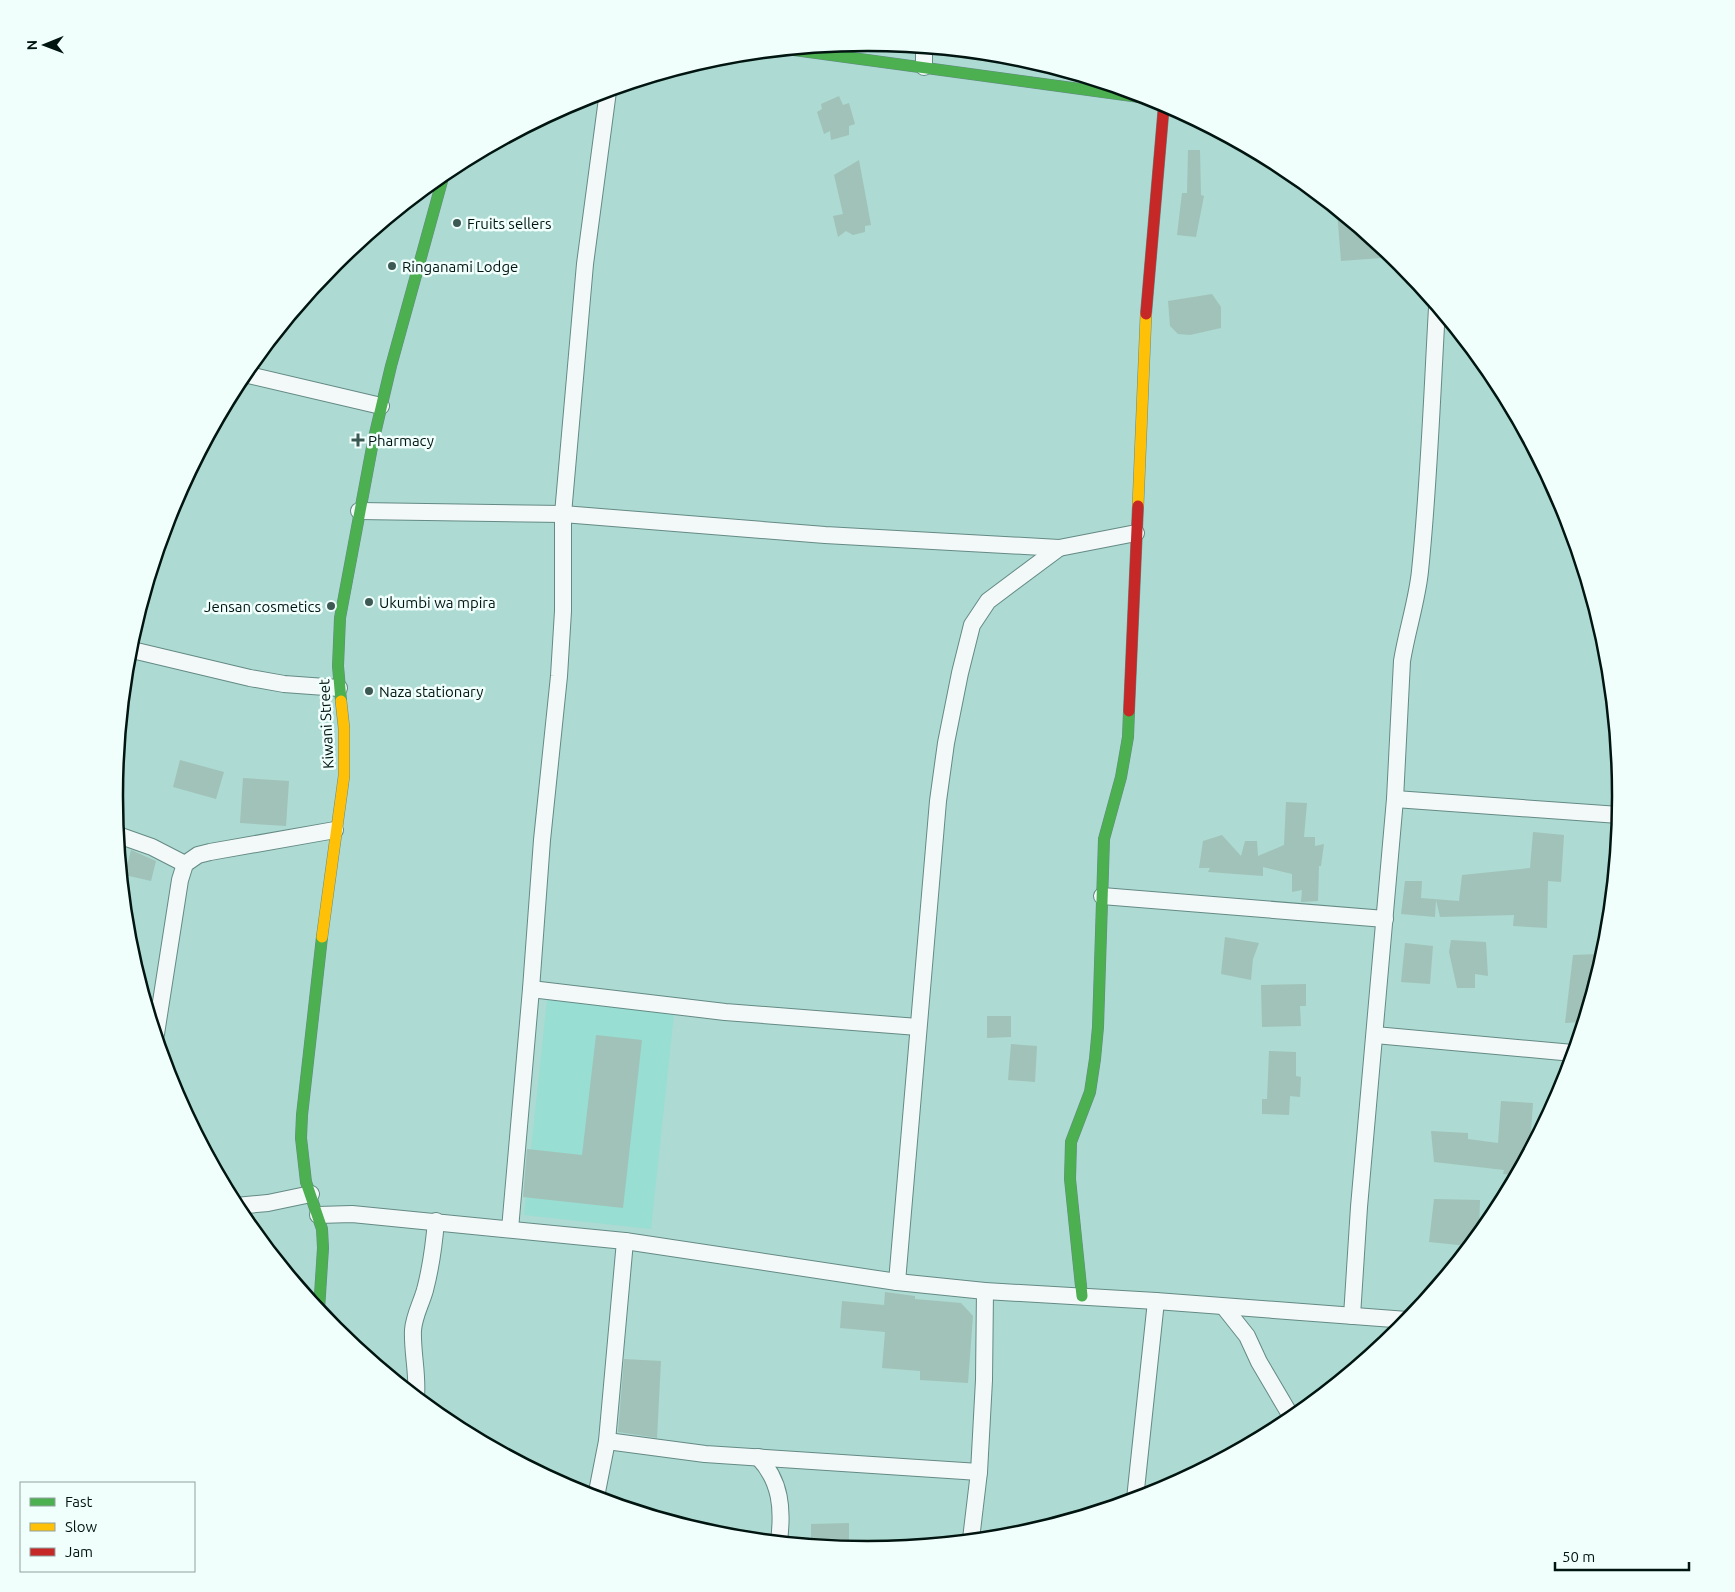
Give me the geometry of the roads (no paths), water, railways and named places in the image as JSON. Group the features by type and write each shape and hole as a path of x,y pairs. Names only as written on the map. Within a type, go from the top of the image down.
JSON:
{"street":[{"path":"818,53 1113,93"},
{"path":"924,54 924,67"},
{"path":"510,1229 542,840 559,676 563,611 563,514 585,264 607,99"},
{"path":"1082,1296 1070,1179 1071,1142 1090,1092 1095,1059 1098,1027 1104,839 1128,737 1146,311 1163,113"},
{"name":"Kiwani Street","path":"320,1300 323,1248 322,1229 306,1182 301,1138 318,965 345,756 339,688 338,646 340,618 359,511 381,406 441,186"},
{"path":"1352,1316 1360,1198 1396,799 1402,661 1420,572 1437,317"},
{"path":"252,376 381,406"},
{"path":"359,511 563,514 825,535 1060,548 1136,533"},
{"path":"898,1282 939,791 960,673 972,625 988,601 1060,548"},
{"path":"137,651 250,678 284,684 339,688"},
{"path":"1396,799 1612,814"},
{"path":"158,1022 180,880 185,864 198,855 210,852 335,830"},
{"path":"124,836 152,847 185,864"},
{"path":"1102,896 1385,919"},
{"path":"531,989 725,1012 918,1027"},
{"path":"1374,1035 1567,1052"},
{"path":"245,1205 268,1203 310,1194"},
{"path":"318,1214 352,1214 436,1221 625,1241 898,1282 985,1291 1156,1301 1397,1319"},
{"path":"417,1389 413,1331 415,1316 425,1290 432,1260 436,1221"},
{"path":"597,1490 607,1441 625,1241"},
{"path":"972,1533 979,1472 984,1380 985,1291"},
{"path":"1136,1490 1156,1301"},
{"path":"1224,1307 1247,1336 1259,1362 1288,1410"},
{"path":"607,1441 705,1454 979,1472"},
{"path":"758,1457 768,1467 778,1492 779,1535"}],"place":[{"name":"Fruits sellers","path":"457,223"},
{"name":"Ringanami Lodge","path":"392,266"},
{"name":"Pharmacy","path":"358,440"},
{"name":"Ukumbi wa mpira","path":"369,602"},
{"name":"Jensan cosmetics","path":"331,606"},
{"name":"Naza stationary","path":"369,691"}]}
